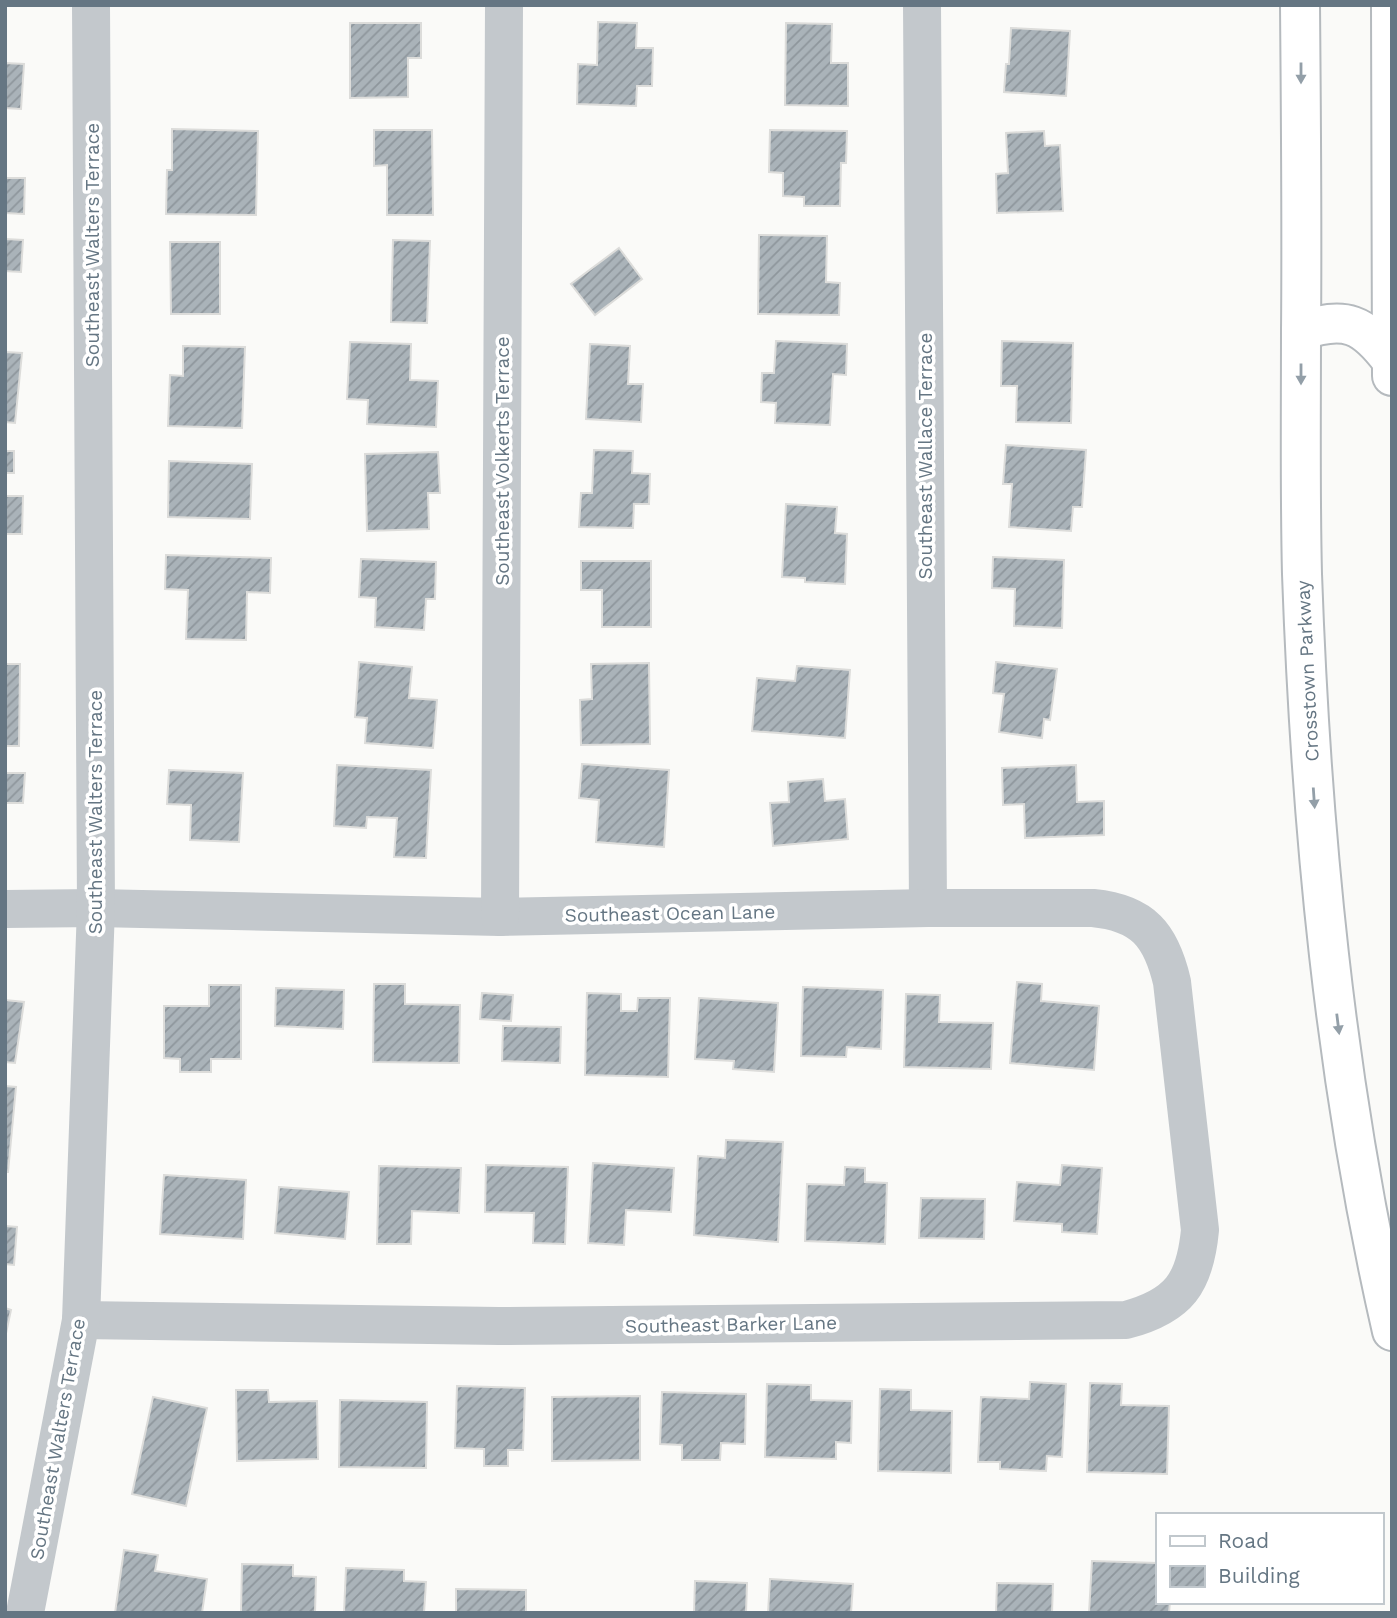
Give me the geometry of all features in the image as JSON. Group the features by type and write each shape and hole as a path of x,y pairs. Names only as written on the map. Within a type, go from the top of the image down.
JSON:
{"main road":[{"name":"Crosstown Parkway","path":"1300,5 1302,573 1310,734 1321,879 1348,1098 1392,1331"},
{"path":"1391,5 1392,376"},
{"path":"1301,331 1321,324 1357,326 1375,339 1391,360"}],"street":[{"name":"Southeast Walters Terrace","path":"25,1613 81,1320 96,908 91,5"},
{"name":"Southeast Volkerts Terrace","path":"500,917 504,5"},
{"name":"Southeast Wallace Terrace","path":"922,5 928,908"},
{"name":"Southeast Ocean Lane","path":"5,909 96,908 500,917 928,908 1113,910 1133,918 1152,934 1166,955 1172,982 1185,1104"},
{"name":"Southeast Barker Lane","path":"81,1320 499,1326 1126,1320 1150,1314 1170,1301 1189,1280 1198,1255 1200,1230 1185,1104"}],"building":[{"path":"598,22 637,23 636,48 653,48 652,86 637,86 636,106 577,104 578,64 597,65"},
{"path":"350,23 421,23 421,58 408,58 408,97 350,98"},
{"path":"786,23 832,24 831,63 848,63 848,106 785,105"},
{"path":"1011,28 1070,31 1066,96 1004,92"},
{"path":"5,63 24,64 21,109 5,108"},
{"path":"172,129 258,131 256,215 166,214 167,170 172,170"},
{"path":"374,130 432,130 433,215 387,215 387,165 374,166"},
{"path":"770,130 847,131 846,163 841,163 840,206 804,206 804,197 783,196 783,173 769,172"},
{"path":"1044,131 1045,146 1060,145 1063,211 997,213 996,174 1008,173 1006,133"},
{"path":"5,178 25,178 24,214 5,213"},
{"path":"759,235 827,236 826,282 840,283 839,315 758,314"},
{"path":"5,239 23,240 21,272 5,271"},
{"path":"393,240 430,241 427,323 391,322"},
{"path":"170,242 220,242 220,314 171,314"},
{"path":"619,248 642,279 595,315 571,284"},
{"path":"776,341 847,344 846,375 833,374 830,425 775,423 776,403 761,402 762,373 774,373"},
{"path":"1002,341 1073,343 1071,423 1016,422 1017,386 1001,386"},
{"path":"350,342 411,344 410,380 438,381 436,427 367,424 368,400 347,399"},
{"path":"590,344 630,346 628,384 643,384 641,422 586,419"},
{"path":"183,346 245,347 242,428 168,426 170,375 183,376"},
{"path":"5,352 22,353 15,423 5,422"},
{"path":"1006,445 1086,450 1082,507 1073,507 1071,531 1009,527 1012,484 1003,484"},
{"path":"594,450 633,451 632,473 650,474 649,504 634,504 633,528 579,527 581,493 592,493"},
{"path":"5,451 14,451 14,473 5,473"},
{"path":"438,452 440,493 428,493 429,529 367,531 365,454"},
{"path":"169,461 252,464 250,519 168,517"},
{"path":"5,496 23,496 22,534 5,534"},
{"path":"786,504 837,507 835,533 847,534 845,584 805,582 805,578 782,577"},
{"path":"166,555 271,558 270,593 247,592 246,640 186,639 188,590 165,589"},
{"path":"993,557 1064,560 1062,628 1014,626 1015,589 992,588"},
{"path":"361,559 436,562 435,599 426,599 424,630 375,627 376,598 359,597"},
{"path":"581,561 651,561 651,627 602,627 602,590 581,590"},
{"path":"359,662 412,667 409,698 437,700 433,748 365,743 367,718 355,717"},
{"path":"996,662 1057,669 1050,720 1044,719 1042,738 999,732 1004,694 993,693"},
{"path":"649,663 650,744 581,745 580,700 592,699 591,664"},
{"path":"5,664 20,664 19,746 5,746"},
{"path":"797,666 850,670 845,738 752,731 757,678 795,681"},
{"path":"582,764 669,770 664,847 596,842 599,800 579,798"},
{"path":"337,765 431,770 426,858 394,857 397,818 367,817 366,828 334,826"},
{"path":"1076,765 1077,802 1104,801 1104,835 1025,838 1024,804 1003,805 1002,768"},
{"path":"169,770 243,773 239,842 190,840 191,805 167,804"},
{"path":"5,773 25,773 23,803 5,803"},
{"path":"823,779 825,801 845,799 848,839 773,846 770,803 789,802 788,782"},
{"path":"1017,982 1042,984 1041,1001 1099,1006 1094,1070 1010,1063"},
{"path":"374,984 405,984 405,1004 460,1005 459,1063 373,1062"},
{"path":"209,985 241,985 241,1059 211,1059 211,1072 180,1072 180,1059 164,1058 164,1006 209,1006"},
{"path":"803,987 883,990 881,1049 847,1047 846,1057 801,1056"},
{"path":"276,988 344,990 343,1029 275,1026"},
{"path":"482,993 513,995 511,1021 480,1019"},
{"path":"587,993 621,994 621,1011 637,1011 638,998 670,998 668,1077 585,1075"},
{"path":"906,994 940,995 939,1022 993,1023 991,1069 904,1067"},
{"path":"699,998 778,1003 774,1072 733,1069 734,1061 695,1059"},
{"path":"5,1000 24,1002 15,1063 5,1062"},
{"path":"503,1026 561,1027 560,1063 502,1061"},
{"path":"5,1086 16,1087 8,1172 5,1172"},
{"path":"726,1140 783,1142 778,1242 694,1235 698,1156 725,1158"},
{"path":"593,1163 674,1168 671,1212 626,1210 624,1245 588,1243"},
{"path":"486,1165 568,1167 565,1244 533,1243 534,1213 485,1212"},
{"path":"1062,1165 1102,1168 1097,1234 1062,1232 1062,1224 1014,1221 1017,1182 1060,1185"},
{"path":"379,1166 461,1168 459,1213 412,1211 411,1244 377,1244"},
{"path":"845,1167 865,1168 865,1182 887,1183 885,1244 805,1241 807,1184 844,1185"},
{"path":"164,1175 246,1180 243,1239 160,1234"},
{"path":"279,1187 349,1192 345,1239 275,1233"},
{"path":"921,1198 985,1199 984,1239 919,1238"},
{"path":"5,1226 17,1227 14,1265 5,1264"},
{"path":"5,1308 11,1310 5,1338"},
{"path":"1030,1382 1066,1384 1062,1457 1047,1456 1046,1471 1000,1469 1000,1462 978,1462 981,1397 1029,1399"},
{"path":"1090,1383 1122,1384 1121,1405 1169,1406 1167,1474 1087,1472"},
{"path":"767,1384 811,1385 811,1400 852,1401 851,1443 836,1442 836,1459 765,1457"},
{"path":"457,1386 525,1388 523,1450 508,1450 508,1466 484,1466 484,1449 455,1448"},
{"path":"880,1389 911,1390 911,1410 952,1411 951,1473 878,1471"},
{"path":"236,1390 268,1390 269,1402 317,1401 318,1459 237,1461"},
{"path":"662,1392 746,1394 745,1444 721,1443 720,1460 682,1460 682,1445 660,1444"},
{"path":"640,1396 640,1460 552,1461 552,1397"},
{"path":"153,1397 207,1408 186,1506 132,1494"},
{"path":"340,1400 427,1402 426,1468 339,1467"},
{"path":"124,1550 158,1555 155,1571 207,1579 202,1613 115,1613"},
{"path":"1092,1561 1156,1563 1156,1604 1170,1604 1169,1613 1089,1613"},
{"path":"242,1564 293,1565 293,1576 316,1577 315,1613 241,1613"},
{"path":"346,1568 404,1570 404,1581 426,1582 424,1613 344,1613"},
{"path":"770,1579 853,1584 851,1613 768,1613"},
{"path":"695,1581 747,1583 746,1613 694,1613"},
{"path":"997,1583 1053,1584 1052,1613 996,1613"},
{"path":"456,1589 526,1590 526,1613 456,1613"}]}
